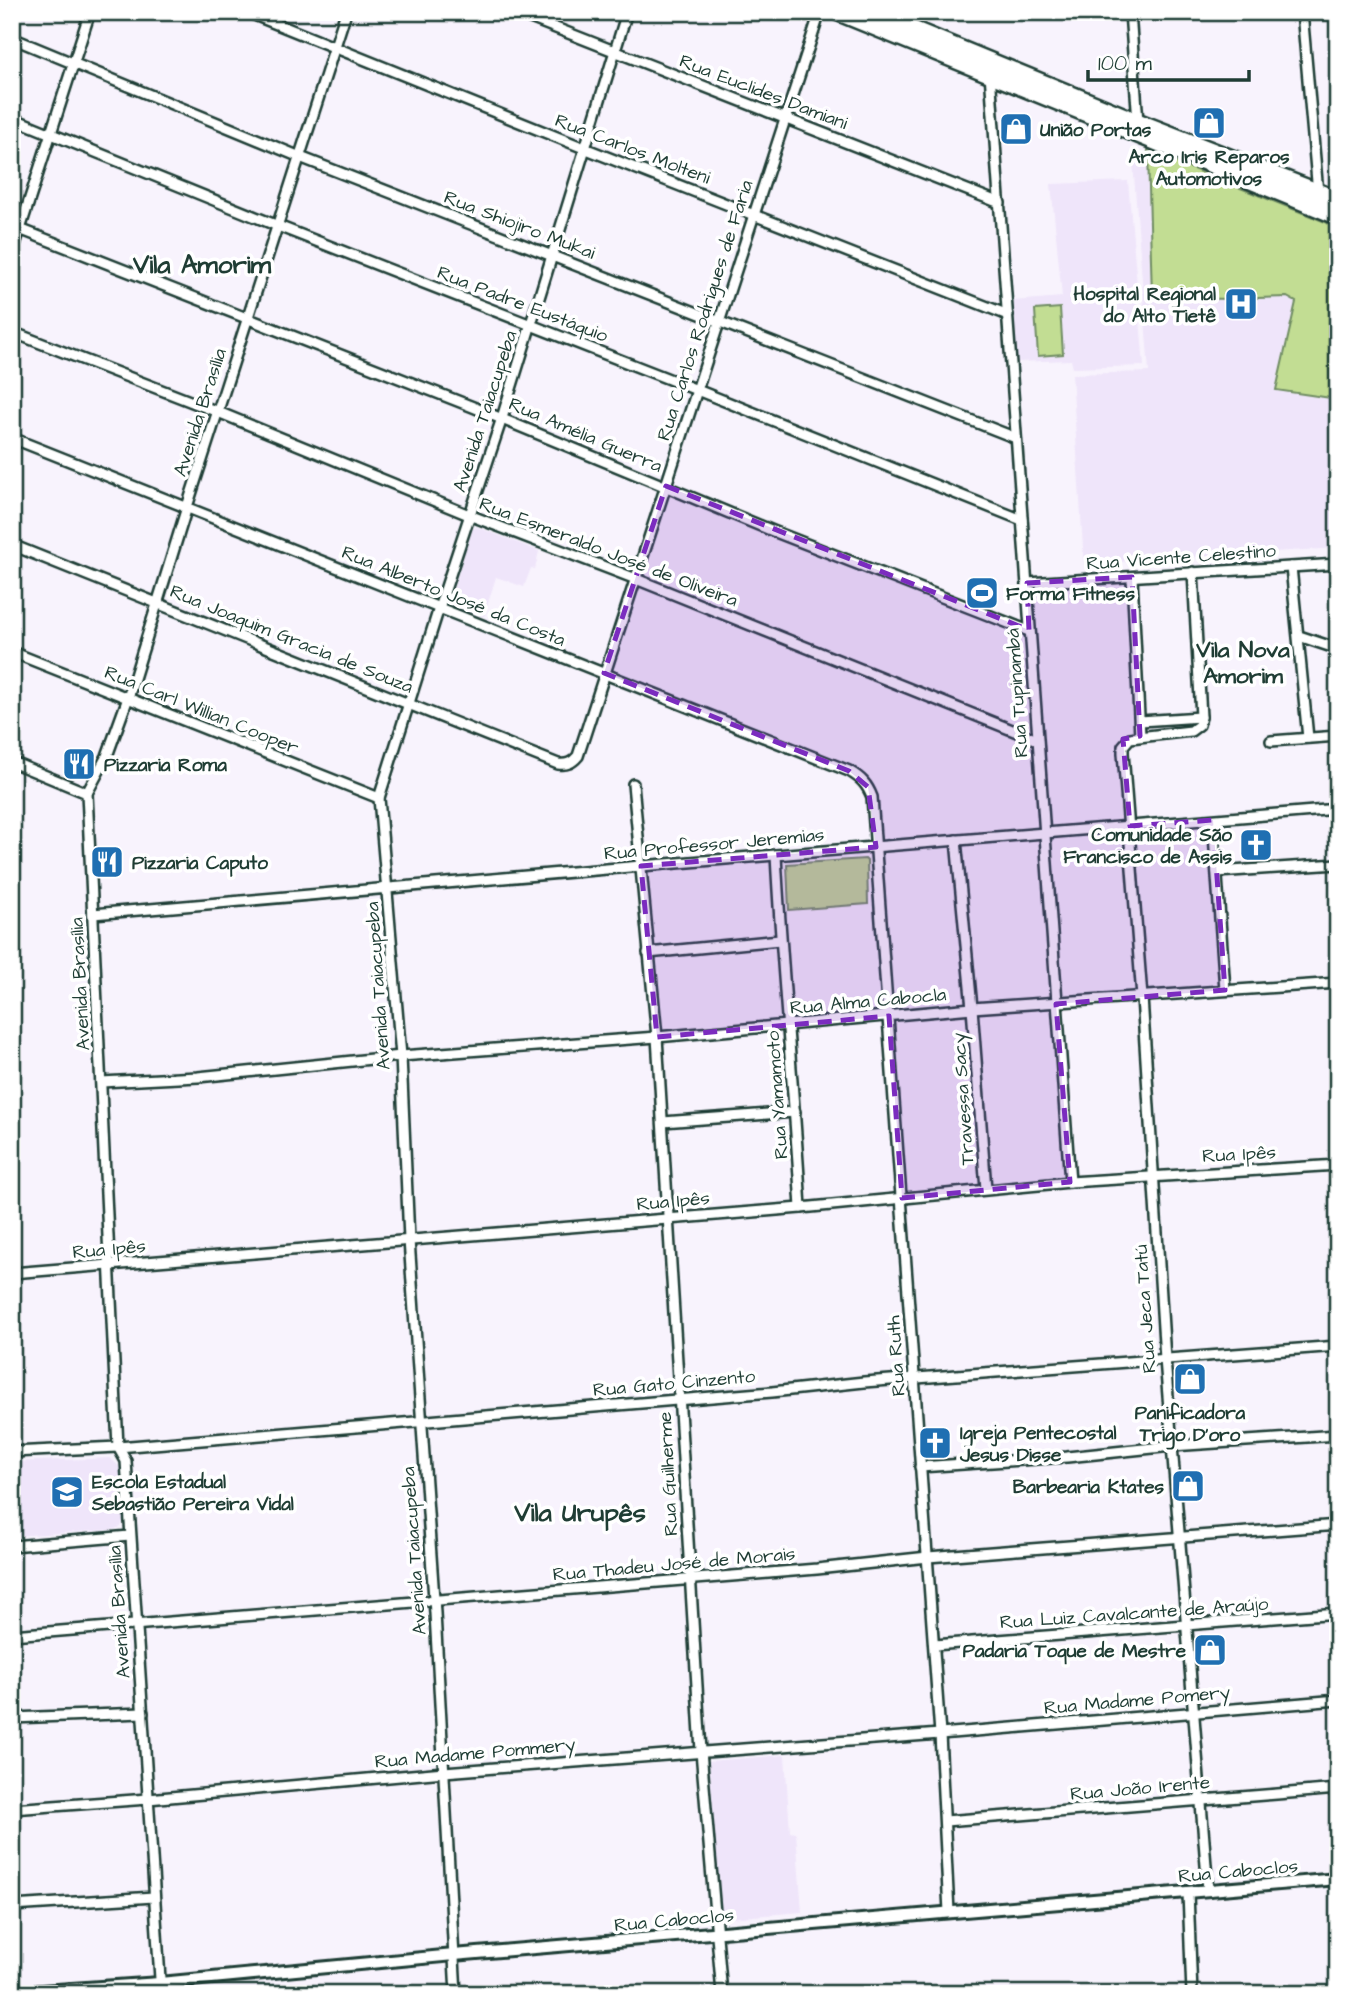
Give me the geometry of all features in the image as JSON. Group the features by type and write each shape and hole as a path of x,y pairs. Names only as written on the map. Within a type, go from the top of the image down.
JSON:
{"highway":[{"path":"838,12 1138,121 1338,200"},
{"path":"870,12 957,47 990,68 1338,216"},
{"path":"899,36 944,48 957,47"}],"street":[{"path":"12,254 16,227 51,132 90,12"},
{"name":"Rua Carlos Molteni","path":"247,12 1008,316"},
{"name":"Avenida Brasília","path":"161,1988 126,1461 118,1447 87,793 107,756 128,698 346,12"},
{"name":"Rua Euclides Damiani","path":"515,12 1000,203"},
{"name":"Avenida Taiacupeba","path":"456,1994 434,1600 409,1240 401,1056 379,798 502,418 627,12"},
{"name":"Rua Carlos Rodrigues de Faria","path":"558,764 566,765 578,756 820,12"},
{"path":"1130,12 1138,121"},
{"path":"1302,12 1318,193"},
{"name":"Rua Shiojiro Mukai","path":"12,38 300,157 1016,438"},
{"name":"Rua Tupinambá","path":"990,68 1070,1182"},
{"name":"Rua Padre Eustáquio","path":"12,118 1022,520"},
{"name":"Rua Amélia Guerra","path":"16,227 502,418 773,531 1029,631"},
{"name":"Rua Esmeraldo José de Oliveira","path":"12,332 1037,740"},
{"name":"Rua Alberto José da Costa","path":"12,438 849,771 861,779 872,797"},
{"name":"Rua Joaquim Gracia de Souza","path":"12,545 558,764"},
{"name":"Rua Vicente Celestino","path":"1027,583 1338,564"},
{"path":"1291,567 1308,738"},
{"path":"1132,577 1140,736 1191,731 1199,724 1201,717 1193,572"},
{"path":"1299,636 1338,649"},
{"name":"Rua Carl Willian Cooper","path":"12,652 379,798"},
{"path":"1140,722 1201,717"},
{"name":"Rua Jeca Tatú","path":"1140,736 1130,738 1124,746 1165,1359 1208,1890"},
{"path":"1271,741 1338,736"},
{"path":"12,762 87,793"},
{"name":"Rua Guilherme","path":"633,784 657,1037 701,1751 722,1994"},
{"name":"Rua Ruth","path":"872,797 928,1557 949,1912"},
{"name":"Rua Professor Jeremias","path":"93,914 1338,809"},
{"path":"1213,820 1225,990"},
{"name":"Travessa Sacy","path":"957,840 986,1189"},
{"name":"Rua Yamamoto","path":"776,855 801,1208"},
{"path":"1217,872 1338,864"},
{"path":"648,953 780,940"},
{"name":"Rua Alma Cabocla","path":"101,1082 198,1077 401,1056 657,1037 972,1008 1338,983"},
{"path":"663,1122 795,1112"},
{"name":"Rua Ipês","path":"12,1273 801,1208 1153,1175 1338,1165"},
{"name":"Rua Gato Cinzento","path":"12,1452 118,1447 914,1378 1338,1346"},
{"path":"920,1466 1338,1435"},
{"name":"Rua Thadeu José de Morais","path":"12,1635 1338,1525"},
{"path":"12,1546 130,1536"},
{"name":"Rua Luiz Cavalcante de Araújo","path":"934,1645 1338,1613"},
{"name":"Rua Madame Pomery","path":"940,1734 1338,1700"},
{"path":"12,1718 143,1713"},
{"name":"Rua Madame Pommery","path":"12,1809 701,1751 940,1734"},
{"name":"Rua João Irente","path":"945,1821 1338,1789"},
{"name":"Rua Caboclos","path":"12,1993 161,1988 454,1955 1338,1879"},
{"path":"1188,1893 1192,1994"},
{"path":"12,1906 154,1897"}],"highlighted area":[{"path":"666,486 1029,630 1027,583 1132,577 1140,736 1123,739 1130,826 1213,820 1225,990 1056,1004 1070,1182 902,1198 889,1016 657,1037 641,866 876,847 868,787 849,771 604,673"}],"shaded area":[{"name":"Hospital Regional do Alto Tietê","path":"1132,149 1338,235 1338,548 1084,564 1072,374 1149,372"},
{"path":"1128,181 1144,366 1073,368 1071,360 1017,362 1013,301 1062,297 1051,184"},
{"path":"477,527 539,551 535,569 531,568 524,587 496,577 484,616 450,600 472,529"},
{"name":"Escola Estadual Sebastião Pereira Vidal","path":"110,1458 120,1467 124,1518 121,1527 112,1530 12,1536 12,1462"},
{"path":"785,1755 790,1832 796,1833 802,1912 729,1918 720,1909 709,1761"}],"green space":[{"path":"1148,151 1338,227 1338,399 1276,390 1296,302 1287,297 1152,297"},
{"path":"1060,308 1063,354 1038,356 1035,310"},
{"path":"865,859 868,904 789,910 787,864"}],"place":[{"name":"Arco Iris Reparos Automotivos","path":"1209,123"},
{"name":"União Portas","path":"1016,129"},
{"name":"Hospital Regional do Alto Tietê","path":"1241,304"},
{"name":"Forma Fitness","path":"982,593"},
{"name":"Pizzaria Roma","path":"79,764"},
{"name":"Comunidade São Francisco de Assis","path":"1256,845"},
{"name":"Pizzaria Caputo","path":"107,862"},
{"name":"Panificadora Trigo D'oro","path":"1190,1379"},
{"name":"Igreja Pentecostal Jesus Disse","path":"935,1443"},
{"name":"Barbearia Ktates","path":"1188,1486"},
{"name":"Escola Estadual Sebastião Pereira Vidal","path":"67,1492"},
{"name":"Padaria Toque de Mestre","path":"1210,1650"}],"district":[{"name":"Vila Amorim","path":"202,264"},
{"name":"Vila Nova Amorim","path":"1243,662"},
{"name":"Vila Urupês","path":"580,1512"}]}
